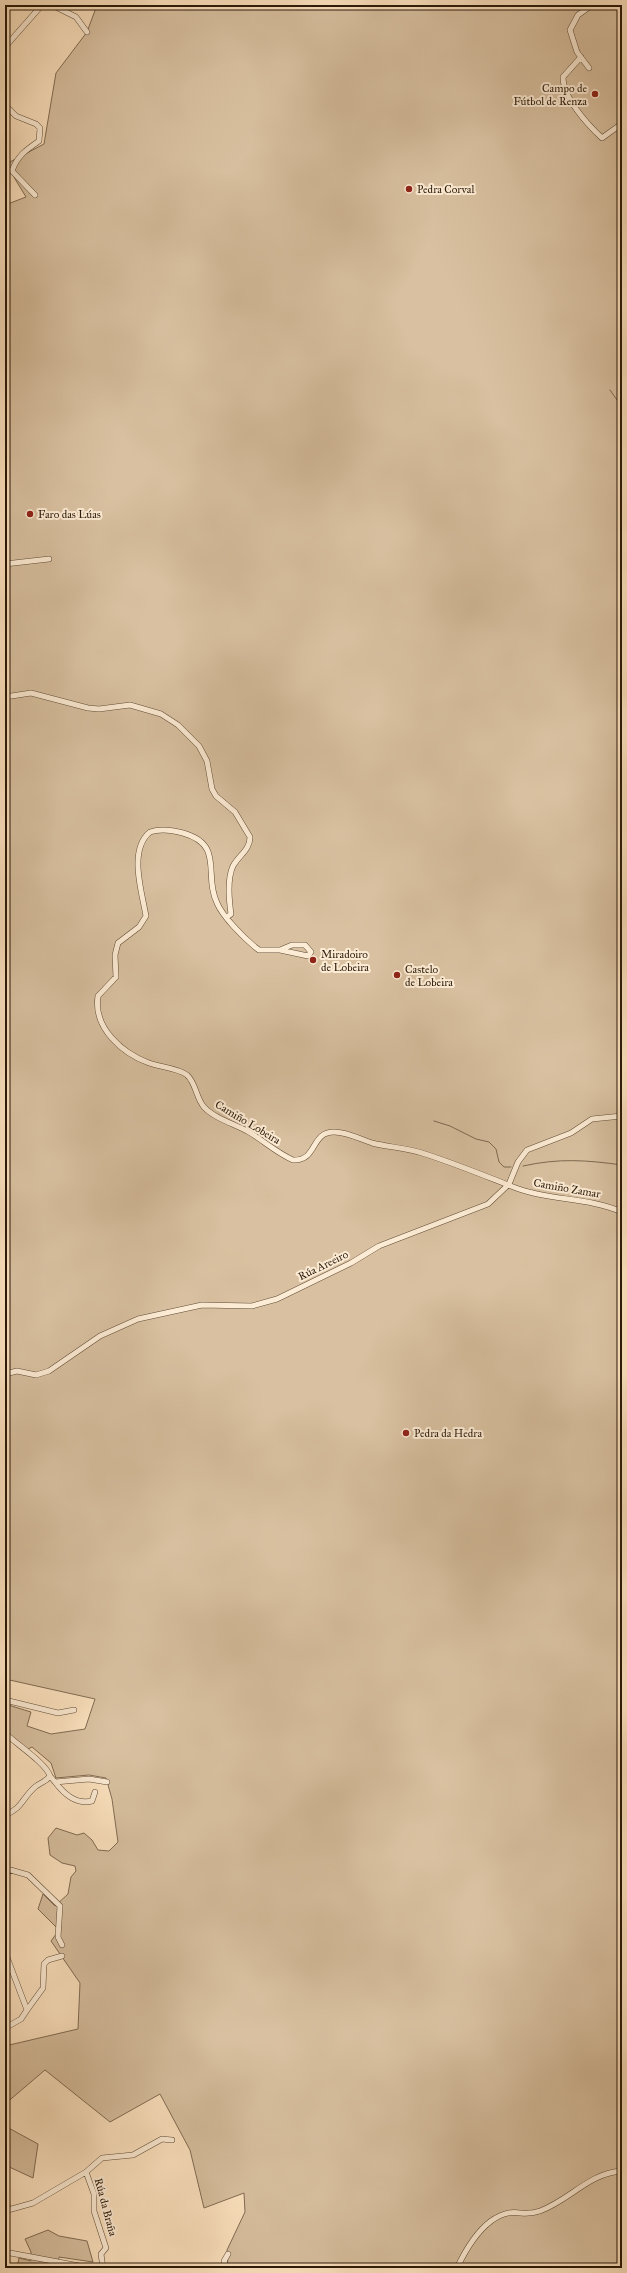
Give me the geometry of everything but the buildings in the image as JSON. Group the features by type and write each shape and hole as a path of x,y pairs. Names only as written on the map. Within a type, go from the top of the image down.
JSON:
{"street":[{"path":"52,5 76,17 86,32"},
{"path":"589,68 581,57 571,37 570,30 578,15 592,5"},
{"path":"5,47 39,6"},
{"path":"581,57 563,78 567,94 589,126 602,138 620,125 622,127"},
{"path":"5,106 16,116 36,124 40,132 39,140 22,152 16,160 12,171"},
{"path":"5,169 12,171 35,195"},
{"path":"5,564 49,559"},
{"path":"5,697 31,693 88,708 99,709 130,705 161,714 178,725 199,746 207,761 212,789 216,796 235,812 250,837 247,849 237,860 231,872 230,914 227,917"},
{"name":"Camiño Lobeira","path":"280,950 300,944 305,945 310,952 308,956 280,950 266,950 254,947 227,917 216,902 209,854 204,843 191,835 167,830 156,830 145,836 140,843 138,853 140,893 146,916 139,927 118,943 116,955 116,977 102,991 97,1001 101,1021 118,1046 149,1063 186,1074 193,1084 200,1102 207,1110 248,1132 285,1157 293,1160 300,1160 308,1157 319,1137 332,1132 340,1132 373,1143 422,1153 509,1184"},
{"name":"Rúa Areeiro","path":"5,1374 18,1371 36,1375 49,1371 100,1336 138,1319 202,1305 252,1306 277,1299 351,1263 379,1246 488,1204 509,1184 522,1155 527,1150 571,1133 592,1119 622,1116"},
{"name":"Camiño Zamar","path":"509,1184 516,1188 543,1194 608,1205 622,1212"},
{"path":"5,1700 58,1713 74,1710"},
{"path":"5,1733 42,1763 49,1770 50,1776 60,1789 78,1802 92,1801 95,1792"},
{"path":"5,1815 15,1812 35,1787 48,1780 50,1776"},
{"path":"55,1782 90,1779 107,1782"},
{"path":"5,1857 7,1869 5,1934"},
{"path":"7,1869 28,1875 60,1906 58,1937 62,1945"},
{"path":"5,1952 27,2010"},
{"path":"5,2028 21,2019 43,1988 44,1964 48,1960 62,1956"},
{"name":"Rúa da Braña","path":"103,2268 101,2254 106,2248 94,2211 94,2194 86,2172 102,2158 133,2155 162,2139 169,2138 172,2140"},
{"path":"457,2268 476,2235 496,2218 508,2212 538,2211 563,2200 582,2185 598,2176 622,2171"},
{"path":"5,2190 7,2211 33,2203 86,2172"},
{"path":"5,2252 60,2265 90,2268"},
{"path":"227,2268 224,2261 228,2254"}],"shaded area":[{"path":"97,5 622,5 622,2268 232,2268 228,2266 227,2250 245,2212 244,2193 204,2208 190,2150 160,2094 110,2122 45,2070 5,2104 5,2046 78,2029 80,1983 51,1941 59,1930 38,1909 43,1894 55,1906 68,1894 71,1877 76,1871 75,1866 62,1863 50,1855 48,1838 56,1828 77,1835 84,1833 92,1840 98,1850 109,1851 118,1842 112,1799 106,1778 89,1775 56,1778 51,1763 32,1747 24,1751 5,1735 5,1704 31,1712 27,1726 51,1734 85,1729 95,1699 5,1679 5,205 26,197 6,164 44,144 56,73 87,32"},
{"path":"5,2126 38,2144 33,2178 5,2165"},
{"path":"48,2230 59,2236 87,2241 93,2262 59,2257 57,2268 17,2268 19,2258 31,2261 31,2252 25,2239"}],"waterway":[{"path":"610,390 622,407"},
{"path":"434,1121 450,1126 476,1139 489,1142 496,1149 499,1162 504,1167 511,1167"},
{"path":"523,1166 536,1163 561,1161 596,1162 622,1165"}],"place":[{"name":"Campo de Fútbol de Renza","path":"595,94"},
{"name":"Pedra Corval","path":"409,189"},
{"name":"Faro das Lúas","path":"30,514"},
{"name":"Miradoiro de Lobeira","path":"313,960"},
{"name":"Castelo de Lobeira","path":"397,975"},
{"name":"Pedra da Hedra","path":"406,1433"}]}
